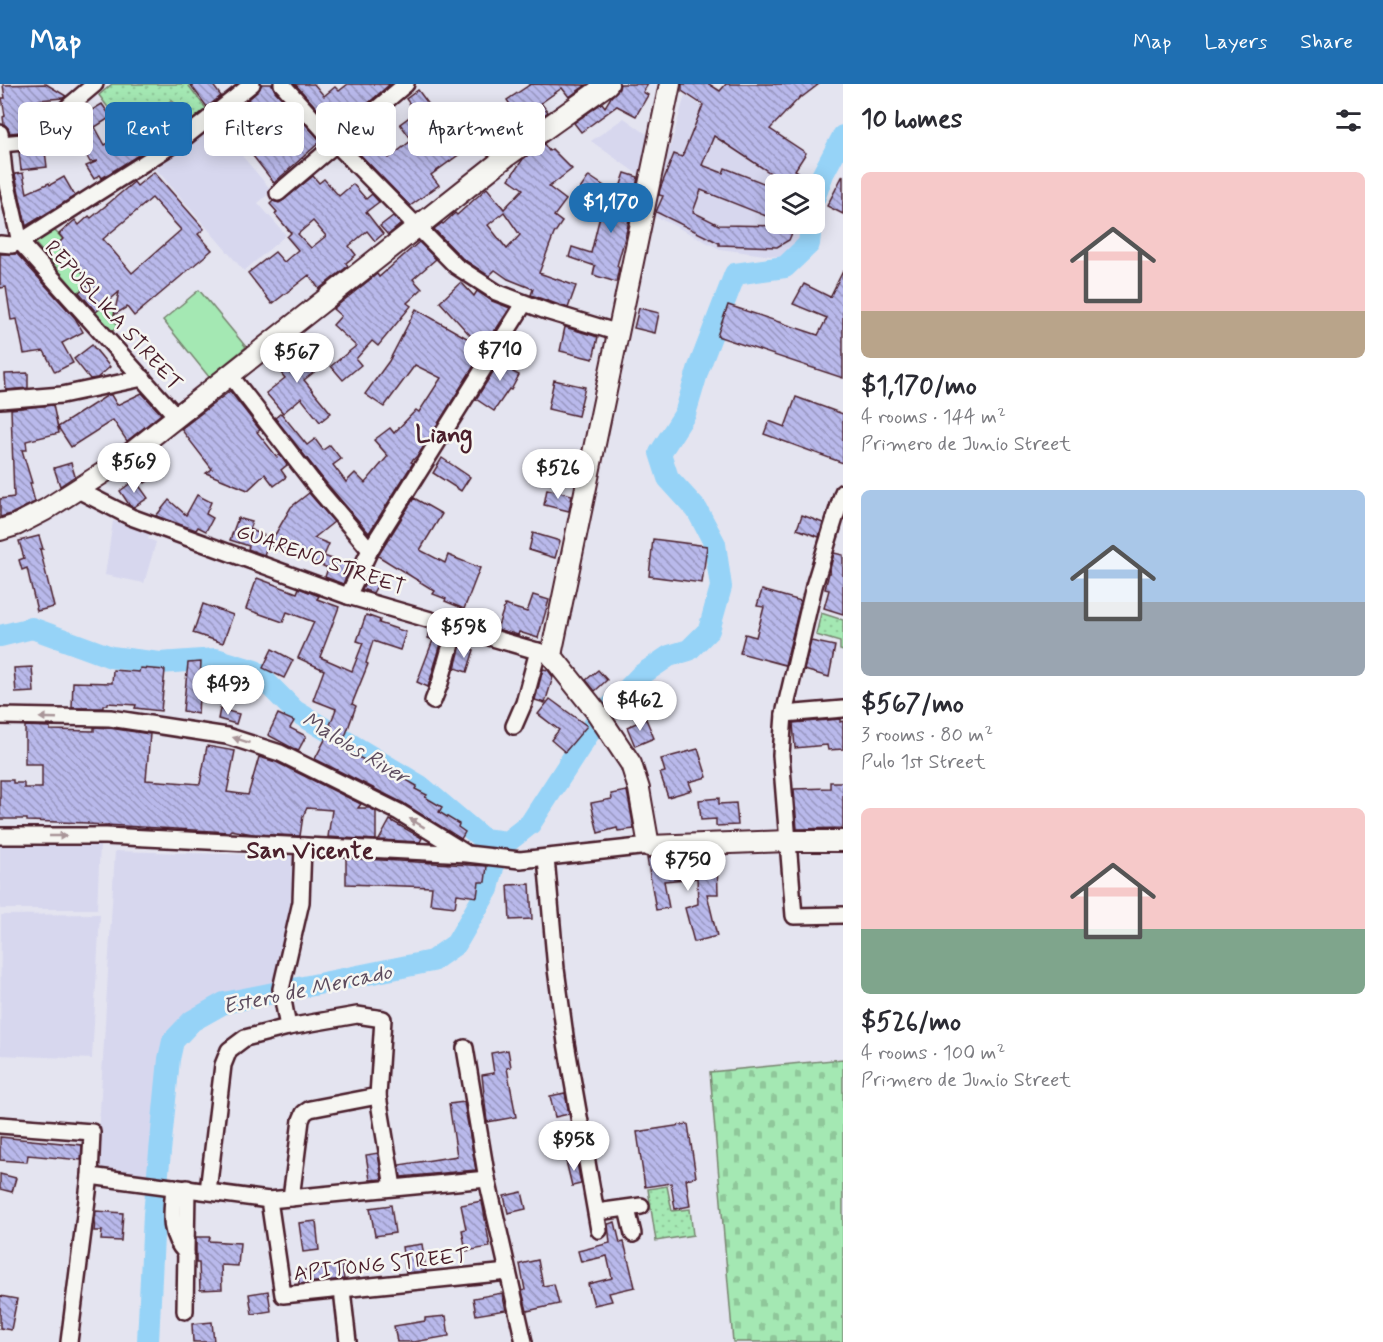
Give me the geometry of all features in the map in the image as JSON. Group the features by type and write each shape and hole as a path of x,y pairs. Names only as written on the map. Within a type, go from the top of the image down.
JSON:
{"street":[{"path":"20,242 4,172 1,139 23,142 35,135 95,84"},
{"path":"0,244 20,242 188,135 252,84"},
{"path":"282,84 316,122"},
{"path":"384,102 406,84"},
{"path":"0,530 32,517 78,490 177,417 507,156 608,84"},
{"path":"514,726 544,653 619,333 670,84"},
{"path":"278,194 320,156"},
{"path":"348,156 456,266 496,292 619,333"},
{"name":"REPUBLIKA STREET","path":"20,242 177,417"},
{"path":"348,596 370,550 524,303"},
{"path":"230,375 319,490 370,550"},
{"path":"0,400 62,395 143,378"},
{"name":"GUARENO STREET","path":"78,490 131,517 348,596 544,653"},
{"path":"843,492 814,586 784,714 781,756 794,916 843,918"},
{"path":"433,701 456,627"},
{"path":"544,653 595,710 631,764 639,789 649,846"},
{"path":"784,714 843,709"},
{"path":"0,716 110,718 226,736 280,753 399,812 474,855"},
{"path":"0,836 106,837 303,846 474,855 520,860 649,846 788,841 843,842"},
{"path":"288,1027 280,989 301,902 303,846"},
{"path":"546,858 556,969 568,1054 599,1230"},
{"path":"208,1191 223,1065 230,1050 245,1038 288,1027 357,1015 382,1018 383,1039 378,1096 393,1187"},
{"path":"465,1048 487,1179 524,1342"},
{"path":"291,1198 301,1120 304,1113 310,1109 378,1096"},
{"path":"0,1125 92,1132 90,1176 69,1342"},
{"path":"90,1176 268,1200 487,1179"},
{"path":"175,1187 172,1222 177,1244 186,1253 185,1311"},
{"name":"APITONG STREET","path":"268,1200 283,1295 508,1272"},
{"path":"597,1212 634,1207 633,1233"},
{"path":"342,1290 348,1342"}],"shaded area":[{"path":"685,95 804,174 765,174 765,234 805,234 804,241 787,258 720,249 651,214"},
{"path":"624,118 655,140 647,181 591,141"},
{"path":"204,128 204,156 242,156 272,191 258,203 286,235 244,271 156,169 171,156 192,156 192,138"},
{"path":"113,521 150,531 148,539 156,542 144,583 105,575"},
{"path":"0,843 100,844 97,909 0,909"},
{"path":"115,851 303,856 286,985 210,1001 177,1027 165,1045 162,1188 96,1179"},
{"path":"100,914 92,1059 0,1055 1,915"}],"green space":[{"path":"112,84 191,84 189,86 204,106 204,114 192,124 192,102 174,102 172,100 169,102 105,103 99,95"},
{"path":"54,230 63,239 56,246 66,257 68,255 116,312 113,319 118,326 112,332 34,242"},
{"path":"199,290 246,347 209,377 163,320"},
{"path":"821,613 843,620 843,651 840,650 840,642 816,635"},
{"path":"843,1059 843,1342 733,1342 710,1072"},
{"path":"667,1186 672,1211 690,1209 693,1235 656,1241 648,1189"}],"building":[{"path":"46,84 66,96 39,100 39,102 18,102 18,132 10,133 4,124 3,85"},
{"path":"190,84 212,84 221,96 213,102 204,103"},
{"path":"262,84 272,84 285,102 245,102"},
{"path":"295,84 314,84 324,96 335,87 339,91 348,84 390,84 370,102 316,102 316,107"},
{"path":"531,84 586,85 569,97 562,88 542,102 508,102 507,100"},
{"path":"620,84 648,84 643,92 648,95 636,116 617,106 581,132 574,123 602,103 605,107 619,89"},
{"path":"682,84 709,84 720,91 726,84 819,84 801,96 770,129 806,153 795,170 801,174 772,174 714,136 702,165 723,173 725,168 765,184 765,216 701,190 693,212 719,225 765,226 765,234 792,234 789,240 777,247 719,245 656,212 663,196 659,195 660,189 674,154 682,157 703,105 682,91"},
{"path":"418,90 427,102 408,102 406,99"},
{"path":"102,104 105,108 105,121 95,127 105,145 105,156 137,156 102,178 100,175 94,179 86,166 98,161 90,162 87,156 93,156 93,109"},
{"path":"408,118 408,135 400,124"},
{"path":"304,123 316,136 316,145 274,183 253,156 304,156"},
{"path":"408,143 408,156 457,156 431,175 439,185 410,206 362,156 387,156 389,158 396,156 396,153"},
{"path":"545,145 549,151 552,149 572,169 549,187 566,200 554,216 562,222 554,234 539,273 576,286 568,308 531,295 533,289 508,279 495,270 489,276 462,258 434,229 455,213 457,215 487,188 504,209 523,189 509,179 527,156 545,156","holes":["504,212 520,235 507,249 488,225"]},
{"path":"19,156 46,156 47,167 21,170"},
{"path":"154,172 204,229 198,234 212,250 134,316 127,307 114,315 119,292 96,312 79,292 91,282 68,255 66,257 56,246 63,239 59,234 75,220 79,225 89,216 91,218 134,182 137,186","holes":["152,198 181,230 132,273 103,239"]},
{"path":"23,173 27,193 64,177 75,196 26,226 15,174"},
{"path":"625,173 638,177 617,266 619,268 616,282 593,275 595,266 569,257 572,247 591,253 600,216 609,219"},
{"path":"843,175 843,214 827,206"},
{"path":"313,176 319,183 324,179 339,196 353,184 366,199 372,194 379,202 366,212 383,234 375,241 367,231 349,246 356,255 346,263 348,266 319,289 309,275 272,304 248,273 275,252 284,262 298,250 287,237 291,233 275,214 277,212 270,204 273,201 279,203","holes":["313,221 326,236 311,248 298,234"]},
{"path":"589,176 604,186 591,205 576,195"},
{"path":"393,216 401,224 388,235 380,226"},
{"path":"419,242 436,259 413,279 422,289 407,303 411,306 378,346 372,341 356,359 361,365 343,380 331,366 356,346 333,325 341,316 333,309 377,274 379,277"},
{"path":"0,254 17,254 75,318 83,332 62,343 73,363 55,372 44,351 24,354 17,319 11,320 6,287 0,288"},
{"path":"843,271 843,378 717,336 728,305 818,335 827,318 793,304 804,284 830,297"},
{"path":"461,282 474,296 477,291 492,301 510,308 494,330 419,454 411,462 413,463 369,533 275,418 281,413 307,445 315,439 323,450 330,445 341,459 333,465 346,482 355,473 365,483 388,456 374,440 390,428 394,433 416,410 419,412 441,378 415,365 384,407 365,394 389,361 416,309 479,345 440,302"},
{"path":"639,308 659,313 655,333 634,328"},
{"path":"565,327 598,337 593,359 560,351"},
{"path":"92,345 110,367 97,378 90,379 74,359"},
{"path":"306,347 322,366 304,380 331,413 320,422 301,398 283,413 266,393 285,378 272,362 282,353 289,361"},
{"path":"506,351 521,359 513,372 519,375 511,390 509,389 494,411 476,399"},
{"path":"28,373 28,388 6,390 5,374"},
{"path":"554,380 585,387 578,416 548,409"},
{"path":"230,391 260,430 257,432 277,457 280,455 287,465 281,470 286,477 274,486 265,474 248,490 206,473 212,469 181,429"},
{"path":"142,393 161,414 127,441 113,420 71,447 58,427 108,395 111,395 117,405"},
{"path":"796,397 843,414 843,463 764,434 769,421 785,427"},
{"path":"53,405 59,433 26,441 27,450 22,450 35,502 0,517 0,499 14,497 11,409"},
{"path":"147,456 159,473 145,483 133,467"},
{"path":"442,458 470,477 461,491 433,473"},
{"path":"71,463 75,476 60,486 54,468"},
{"path":"135,480 148,498 134,507 130,506 120,491"},
{"path":"547,489 572,495 569,511 544,505"},
{"path":"309,493 334,522 314,538 329,544 324,556 351,566 343,584 325,577 328,568 289,552 287,555 269,545 291,507"},
{"path":"197,495 211,502 206,514 213,518 206,531 198,527 196,530 156,516 169,500 186,515"},
{"path":"414,498 442,514 420,550 445,563 448,555 480,568 464,609 433,594 435,591 378,556"},
{"path":"802,515 823,523 819,537 797,529"},
{"path":"238,518 252,522 249,529 270,538 264,555 248,549 249,546 230,540"},
{"path":"533,533 560,541 555,558 529,550"},
{"path":"39,536 54,607 37,611 27,568 22,570 19,560 24,558 19,541"},
{"path":"653,539 707,546 702,583 649,576"},
{"path":"834,553 843,555 843,614 824,608 829,590 825,589"},
{"path":"370,572 381,578 373,593 362,589"},
{"path":"257,578 297,593 299,588 319,596 317,599 339,607 320,657 352,671 363,643 357,641 366,615 380,620 379,623 406,632 400,650 373,641 366,663 368,664 352,704 356,706 341,748 370,763 372,760 417,786 415,789 442,807 439,812 459,824 458,827 465,832 461,839 403,803 315,759 332,726 330,725 336,709 313,700 324,670 298,658 314,622 287,612 283,622 246,609"},
{"path":"762,590 801,601 785,665 740,653 745,634 756,637 764,607 757,606"},
{"path":"533,595 549,600 538,638 497,629 505,605 527,612"},
{"path":"203,604 233,615 223,643 193,633"},
{"path":"430,630 444,634 428,687 417,682 433,640 428,638"},
{"path":"811,641 835,646 829,677 804,670"},
{"path":"461,645 474,650 467,672 455,668"},
{"path":"272,649 293,660 284,678 263,668"},
{"path":"201,662 198,714 183,711 188,663"},
{"path":"32,667 34,692 16,693 14,668"},
{"path":"140,668 165,670 161,711 135,708 136,705 108,703 108,705 103,705 103,708 72,708 73,682 112,683 113,670 139,672"},
{"path":"543,669 548,670 553,677 545,703 535,700"},
{"path":"598,670 607,680 595,691 586,680"},
{"path":"550,699 587,726 565,752 551,740 559,730 538,714"},
{"path":"220,709 239,714 236,724 218,719"},
{"path":"278,714 294,721 290,728 306,736 298,751 268,735"},
{"path":"646,719 654,738 635,746 627,727"},
{"path":"840,719 840,722 843,721 843,749 828,750 827,745 795,748 793,723"},
{"path":"25,726 50,727 50,730 94,731 94,727 150,734 146,780 200,784 207,746 235,751 227,792 248,795 259,757 276,762 361,804 358,808 370,808 376,812 376,840 328,837 332,810 307,808 303,816 300,836 253,834 231,830 229,832 0,819 0,780 24,783 24,788 42,788 42,764 25,764"},
{"path":"698,749 707,777 689,782 692,790 668,797 660,773 665,772 661,759"},
{"path":"830,782 843,782 843,828 797,829 794,789 830,788"},
{"path":"627,791 634,829 618,831 617,828 598,833 591,803 612,799 611,794"},
{"path":"719,798 719,804 736,803 738,825 716,826 716,819 701,820 699,800"},
{"path":"390,820 422,838 420,842 379,840"},
{"path":"346,858 487,866 485,882 479,882 477,897 457,894 455,907 430,904 432,887 346,884"},
{"path":"647,858 660,858 661,865 717,862 718,894 707,894 717,936 694,942 685,908 698,904 697,878 664,881 669,908 656,910"},
{"path":"530,884 532,919 510,920 508,885"},
{"path":"508,1050 511,1067 507,1068 516,1117 487,1122 482,1075 494,1073 491,1053"},
{"path":"565,1093 569,1114 555,1117 550,1096"},
{"path":"464,1102 476,1170 401,1177 399,1165 457,1156 449,1104"},
{"path":"688,1124 696,1177 686,1179 690,1206 675,1209 671,1183 645,1187 637,1132"},
{"path":"0,1137 82,1145 81,1160 28,1155 27,1162 0,1160"},
{"path":"378,1153 382,1179 370,1180 366,1155"},
{"path":"576,1158 581,1184 572,1186 566,1161"},
{"path":"0,1174 16,1178 12,1192 0,1189"},
{"path":"522,1192 526,1209 508,1213 504,1196"},
{"path":"482,1201 490,1247 466,1251 462,1230 466,1229 461,1205"},
{"path":"391,1205 395,1233 375,1236 370,1208"},
{"path":"96,1211 123,1213 121,1241 101,1240 102,1231 94,1231"},
{"path":"316,1221 319,1250 303,1252 299,1223"},
{"path":"615,1222 620,1243 624,1242 635,1287 609,1293 612,1301 594,1305 588,1284 612,1278 607,1256 581,1262 578,1251 610,1243 608,1224"},
{"path":"196,1237 210,1237 209,1241 240,1243 238,1266 221,1265 222,1289 200,1290 199,1263 196,1263"},
{"path":"422,1244 426,1271 406,1273 402,1247"},
{"path":"538,1260 543,1286 554,1284 559,1304 527,1311 522,1291 525,1290 520,1264"},
{"path":"342,1266 344,1279 299,1284 298,1271"},
{"path":"268,1291 271,1311 252,1314 249,1294"},
{"path":"502,1293 506,1310 476,1315 473,1298"},
{"path":"0,1296 17,1299 11,1330 0,1328"},
{"path":"446,1316 449,1336 414,1342 397,1342 394,1326 425,1321 425,1318"},
{"path":"212,1322 214,1342 193,1342 192,1324"}],"waterway":[{"path":"823,174 843,136"},
{"name":"Malolos River","path":"0,636 32,628 111,657 160,663 216,659 255,671 295,711 420,786 483,839 507,842 530,824 596,722 641,675 669,656 689,650 709,630 721,587 715,544 697,510 668,478 660,453 685,414 698,370 735,274 785,267 809,244 810,234"},
{"name":"Estero de Mercado","path":"148,1342 154,1214 169,1059 173,1041 192,1021 224,1003 432,961 456,944 488,889 499,842"}],"district":[{"name":"Liang","path":"444,434"},
{"name":"San Vicente","path":"310,850"}]}
